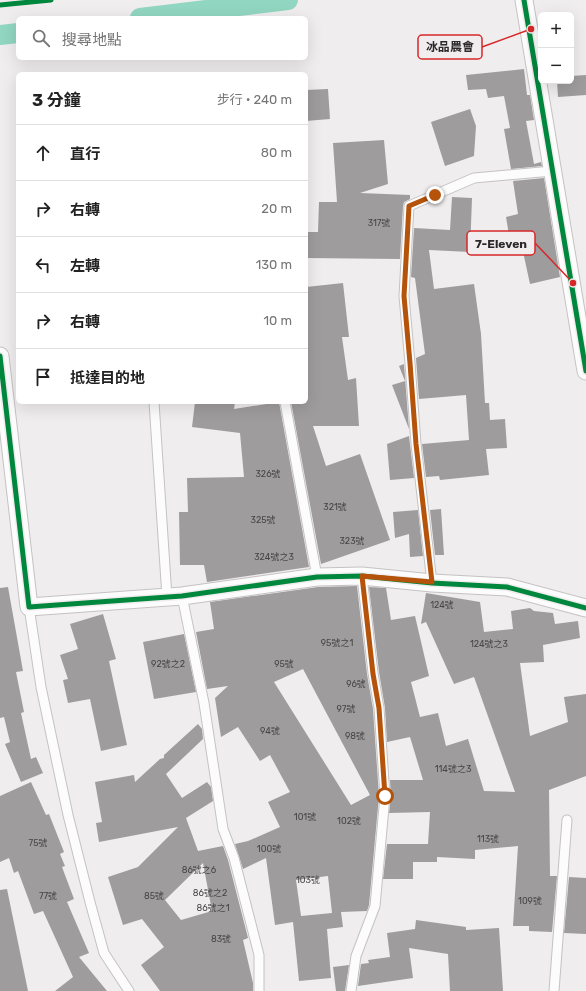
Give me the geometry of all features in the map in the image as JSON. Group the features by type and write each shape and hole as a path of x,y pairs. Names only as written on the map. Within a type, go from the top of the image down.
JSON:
{"street":[{"path":"524,0 586,371"},
{"path":"0,356 28,607 175,596 317,577 362,576 507,587 586,608"}],"lane":[{"path":"432,582 416,444 404,296 409,206 474,178 552,171"},
{"path":"154,404 175,596 204,703 223,829 234,858 259,955 259,991"},
{"path":"285,404 317,577"},
{"path":"350,991 356,956 375,906 385,796 379,708 373,674 362,576"},
{"path":"28,607 41,687 66,808 88,895 104,953 129,991"},
{"path":"554,991 567,820"}],"building":[{"path":"524,69 527,95 530,95 534,120 526,121 534,164 541,162 542,166 511,169 504,129 510,128 504,96 488,98 486,89 468,90 466,75"},
{"path":"586,75 586,95 558,97 557,84 574,84 574,76"},
{"path":"328,89 330,119 308,121 308,90"},
{"path":"470,109 476,126 474,156 445,166 431,122"},
{"path":"384,140 388,184 360,193 410,195 410,199 404,202 403,206 400,259 308,258 308,232 318,232 319,202 337,202 333,143"},
{"path":"544,178 560,277 530,284 519,233 509,235 506,217 518,214 513,181"},
{"path":"452,197 472,198 470,252 429,250 434,289 474,284 481,334 485,403 489,403 490,420 505,419 507,448 486,449 489,475 440,480 439,476 426,477 422,444 469,440 466,395 419,399 416,358 425,354 415,278 411,277 414,228 450,230"},
{"path":"343,283 349,337 342,337 348,380 356,378 359,426 313,426 326,466 360,454 390,540 321,564 291,404 308,404 308,287"},
{"path":"404,364 409,429 392,385 405,381 399,366"},
{"path":"195,404 235,404 234,409 266,404 279,404 309,567 207,582 204,565 180,565 179,512 188,512 187,478 244,477 240,433 192,427"},
{"path":"409,436 414,478 390,480 387,444"},
{"path":"441,509 444,555 435,555 430,510"},
{"path":"418,510 423,556 410,557 409,534 395,538 393,512"},
{"path":"357,586 367,674 373,709 379,796 369,905 367,911 341,912 343,927 327,929 331,978 299,981 293,922 275,925 266,858 243,869 235,844 248,841 280,827 268,802 290,792 270,755 260,761 238,727 221,737 215,698 228,686 207,689 196,632 214,629 210,602 318,587","holes":["303,669 370,795 351,805 274,682","328,876 332,913 301,916 296,880"]},
{"path":"8,587 23,671 16,672 24,712 21,713 31,759 36,757 43,773 21,782 5,744 10,742 4,717 0,718 0,588"},
{"path":"369,587 386,588 391,620 415,616 429,676 411,682 420,717 438,713 446,746 468,739 484,791 515,792 474,677 454,684 426,622 421,624 426,593 480,602 484,632 513,629 511,611 530,608 534,611 553,613 555,624 578,621 580,638 543,645 544,662 520,663 530,736 568,722 564,697 586,694 586,776 549,790 550,876 557,876 552,932 529,931 529,926 513,926 518,846 475,850 475,859 437,857 437,862 413,862 413,879 383,879 387,844 428,844 430,812 389,813 391,797 390,780 423,780 410,737 387,742 385,708 379,672"},
{"path":"103,614 116,659 109,661 127,745 101,751 90,699 68,703 63,680 68,679 60,655 78,649 70,624"},
{"path":"184,634 196,692 154,699 143,642"},
{"path":"198,724 202,729 203,739 166,774 182,798 207,782 211,787 213,801 186,818 198,851 223,846 248,938 243,940 253,983 253,991 160,991 141,965 164,947 142,919 123,925 108,877 138,867 178,827 99,842 96,823 102,822 95,782 134,775 135,782 160,759 164,758 164,755","holes":["203,863 212,911 181,920 165,900"]},
{"path":"31,782 46,815 49,814 64,852 60,854 65,866 62,867 74,899 67,902 89,953 79,957 107,991 55,991 73,977 43,911 34,914 18,871 14,873 9,858 0,862 0,796"},
{"path":"569,877 586,878 586,934 564,933"},
{"path":"7,889 28,991 0,991 0,890"},
{"path":"416,920 466,927 466,930 499,928 503,991 450,991 448,954 409,948 413,978 358,986 361,964 369,963 368,960 390,957 387,933 415,929"},
{"path":"349,965 345,991 336,991 333,967"}],"waterway":[{"path":"156,16 288,0"},
{"path":"0,35 16,33"}],"cycle path":[{"path":"0,5 51,0"},
{"path":"524,0 586,371"},
{"path":"0,356 29,607 182,596 317,577 362,576 432,583 507,587 586,608"}],"place":[{"name":"冰品農會","path":"531,29"},
{"name":"7-Eleven","path":"573,283"}],"route":[{"path":"385,796 379,708 373,674 362,576 432,582 416,444 404,296 409,206 435,195"}]}
